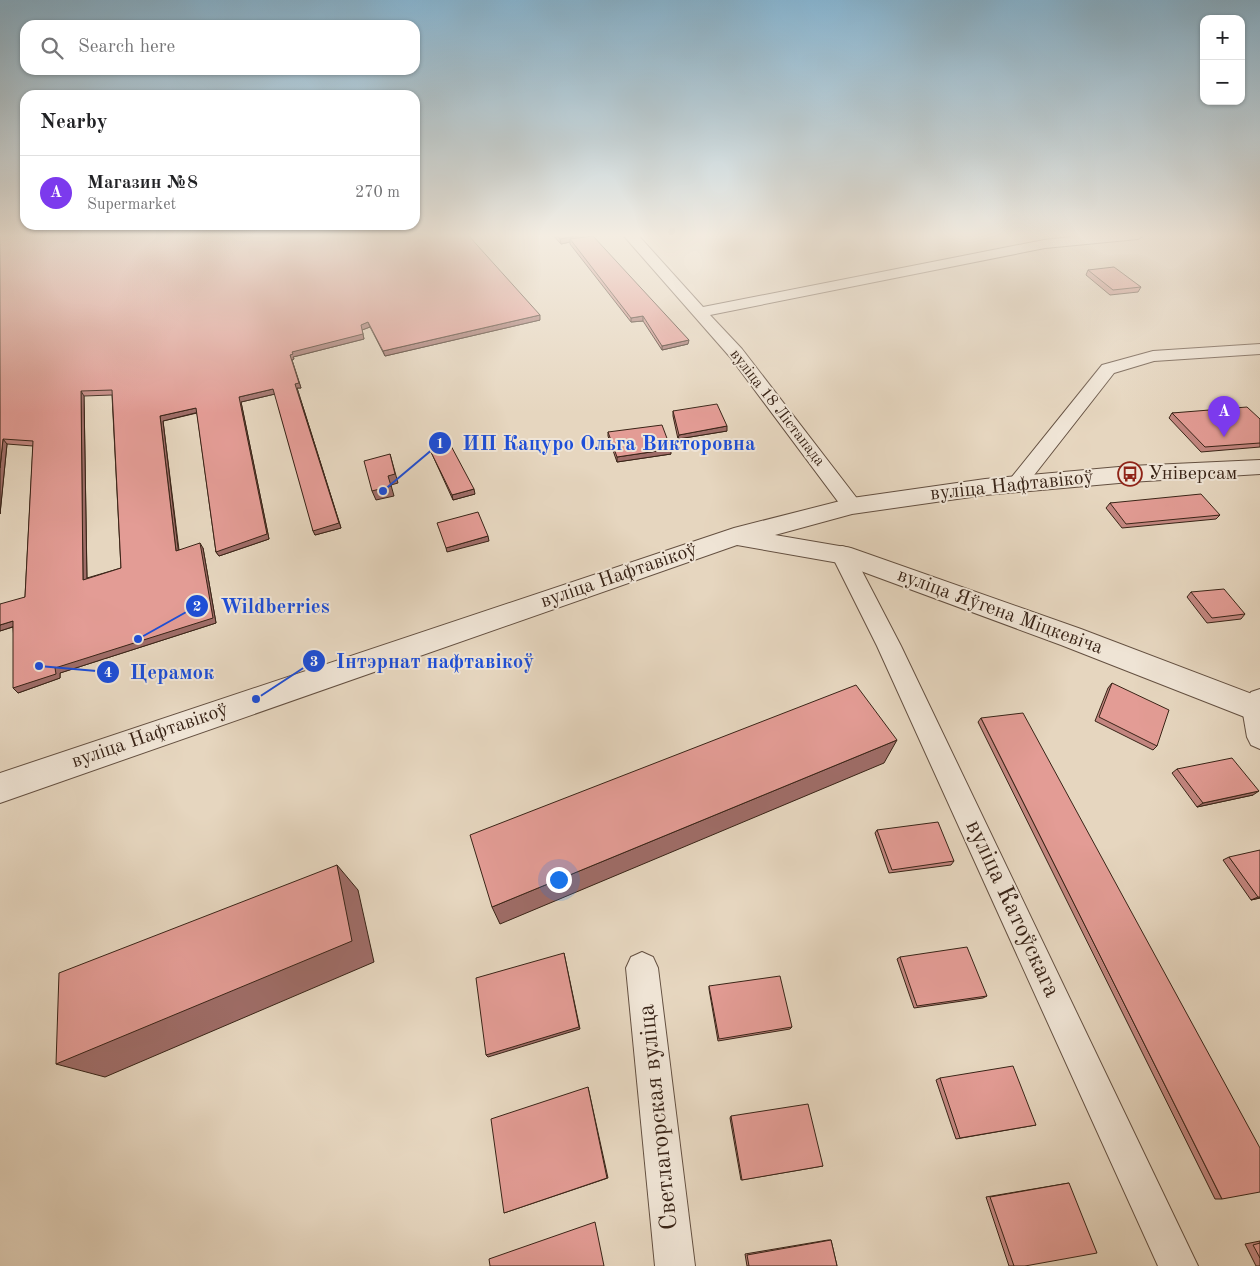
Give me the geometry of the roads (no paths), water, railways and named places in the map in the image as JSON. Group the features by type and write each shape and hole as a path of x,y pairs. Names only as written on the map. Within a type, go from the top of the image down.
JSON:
{"street":[{"name":"вуліца 18 Лістапада","path":"683,294 736,354 852,506"},
{"path":"699,312 792,294"},
{"path":"1017,483 1108,369 1153,356 1260,349"},
{"name":"вуліца Нафтавікоў","path":"0,788 734,537 852,506 1017,483 1260,467"},
{"name":"вуліца Яўгена Міцкевіча","path":"734,537 842,554 1258,706"},
{"name":"вуліца Катоўскага","path":"842,554 894,655 1178,1266"},
{"path":"1258,706 1260,737"},
{"name":"Светлагорская вуліца","path":"642,968 675,1266"}],"place":[{"name":"Магазин №8","path":"1224,437"},
{"name":"Універсам","path":"1130,474"},
{"name":"ИП Кацуро Ольга Викторовна","path":"383,491"},
{"name":"Wildberries","path":"138,639"},
{"name":"Церамок","path":"39,666"},
{"name":"Інтэрнат нафтавікоў","path":"256,699"}]}
